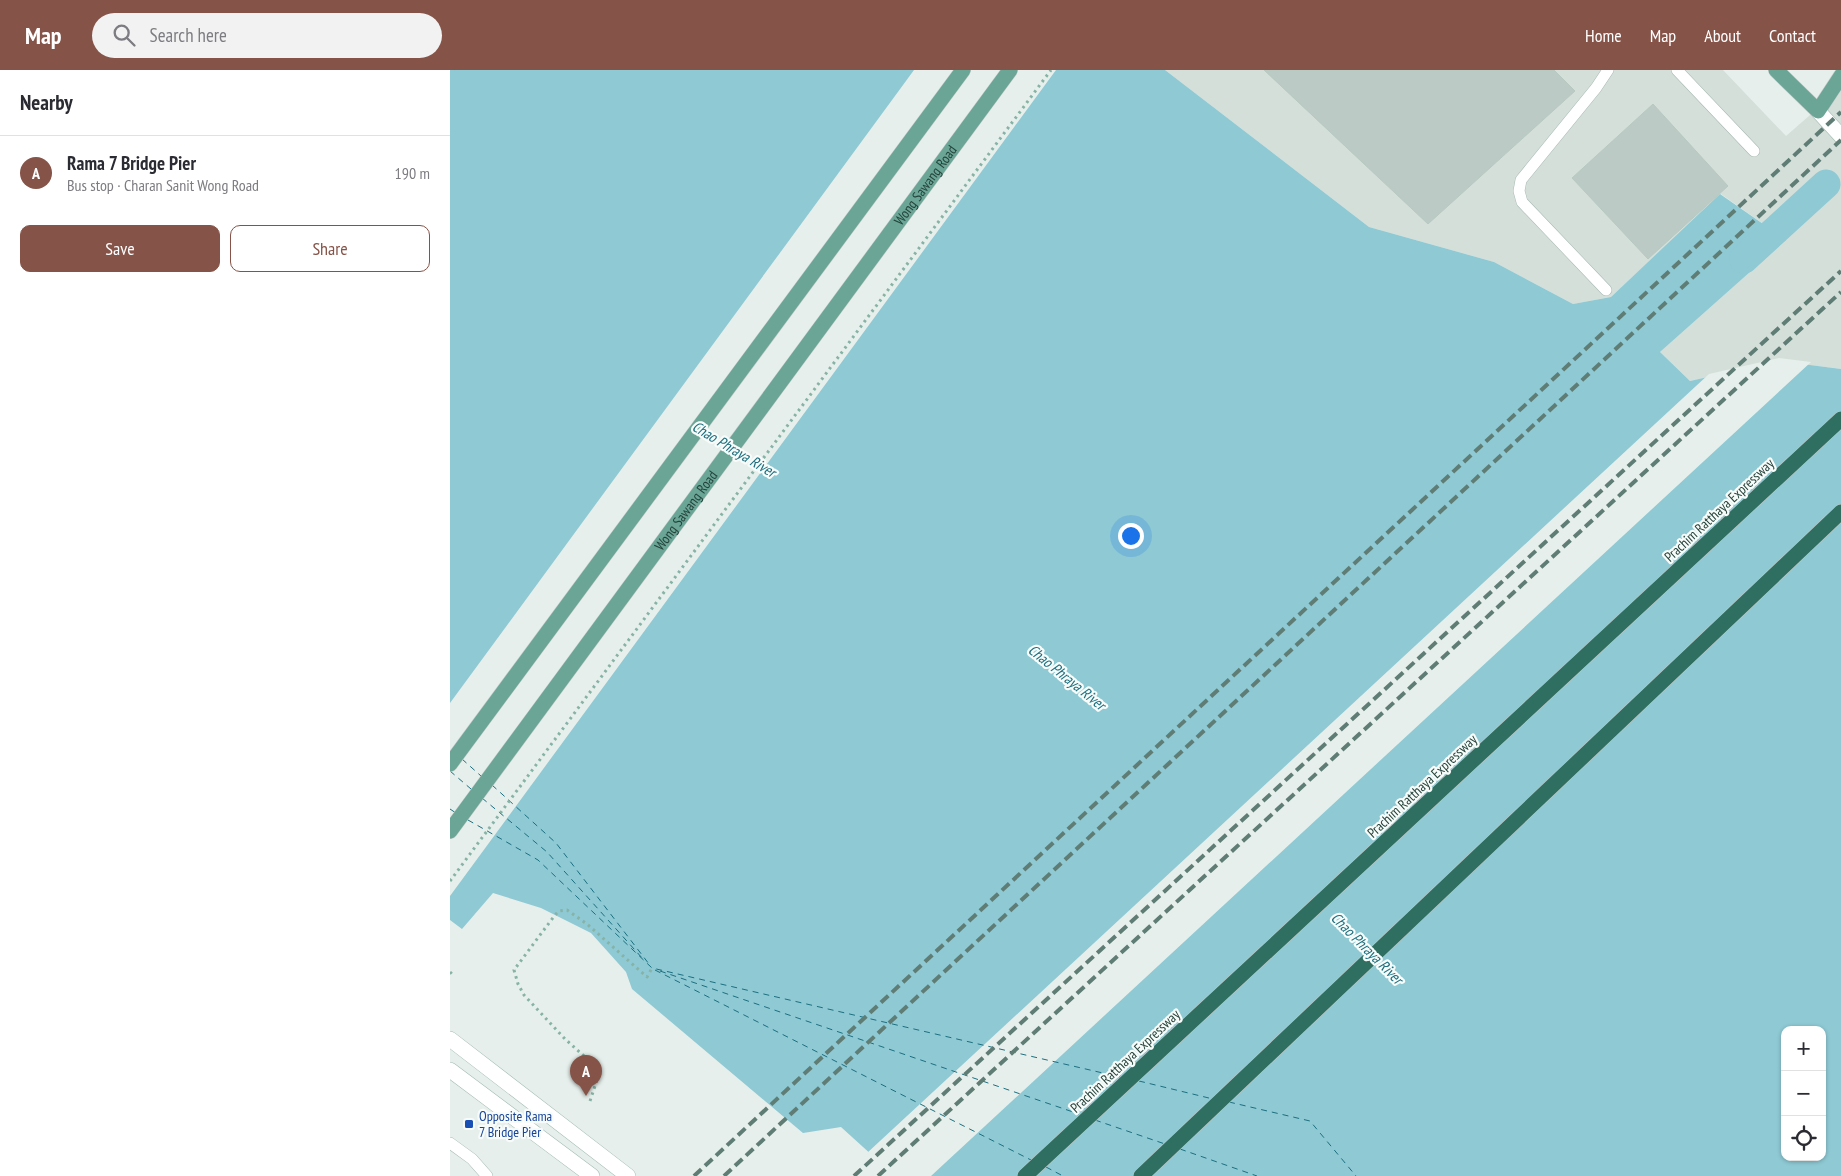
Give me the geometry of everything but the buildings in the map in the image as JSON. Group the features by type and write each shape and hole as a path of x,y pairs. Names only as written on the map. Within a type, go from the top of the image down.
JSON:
{"highway":[{"name":"Prachim Ratthaya Expressway","path":"1025,1176 1841,419"},
{"path":"1141,1176 1841,512"}],"main road":[{"path":"450,764 964,70"},
{"name":"Wong Sawang Road","path":"450,831 1010,70"},
{"path":"1779,71 1841,136"},
{"path":"1818,111 1841,76"},
{"path":"450,1039 628,1176"},
{"path":"450,1070 592,1176"}],"lane":[{"path":"1606,290 1522,202 1518,191 1521,180 1596,88 1608,70"},
{"path":"1677,70 1754,150"},
{"path":"450,1143 472,1159 487,1176"}],"path":[{"path":"450,881 1051,70"},
{"path":"590,1101 598,1074 594,1065 524,995 514,970 559,911 567,910 587,924 647,977 652,968"}],"shaded area":[{"path":"1165,70 1723,70 1786,136 1841,88 1841,369 1779,361 1690,381 1660,352 1786,240 1721,194 1611,297 1573,304 1494,262 1369,227"}],"water":[{"name":"Chao Phraya River","path":"450,70 1165,70 1369,227 1494,262 1573,304 1611,297 1720,194 1786,240 1660,352 1690,381 1779,361 1841,369 1841,1176 895,1176 841,1127 803,1133 632,989 626,972 591,933 541,908 493,893 462,929 450,920"}],"pier":[{"path":"914,70 1056,70 450,896 450,703"},
{"path":"1779,358 1811,362 931,1176 891,1176 867,1153 1709,374"}],"waterway":[{"path":"1744,259 1826,184"}],"ferry route":[{"path":"462,759 481,776"},
{"path":"450,771 471,789"},
{"path":"492,785 556,843 649,964"},
{"path":"482,798 547,852 643,959"},
{"path":"450,809 456,813"},
{"path":"468,820 538,860 652,968 1120,1077"},
{"path":"655,970 1031,1160"},
{"path":"660,971 1079,1114"},
{"path":"1139,1081 1213,1099"},
{"path":"1229,1102 1310,1121 1356,1176"},
{"path":"1095,1120 1165,1144"},
{"path":"1180,1149 1257,1176"},
{"path":"1046,1167 1063,1176"}],"railway":[{"path":"694,1176 1841,112"},
{"path":"724,1176 1841,140"},
{"path":"854,1176 1841,271"},
{"path":"878,1176 1841,292"}],"place":[{"name":"Rama 7 Bridge Pier","path":"586,1096"},
{"name":"Opposite Rama 7 Bridge Pier","path":"469,1124"}]}
